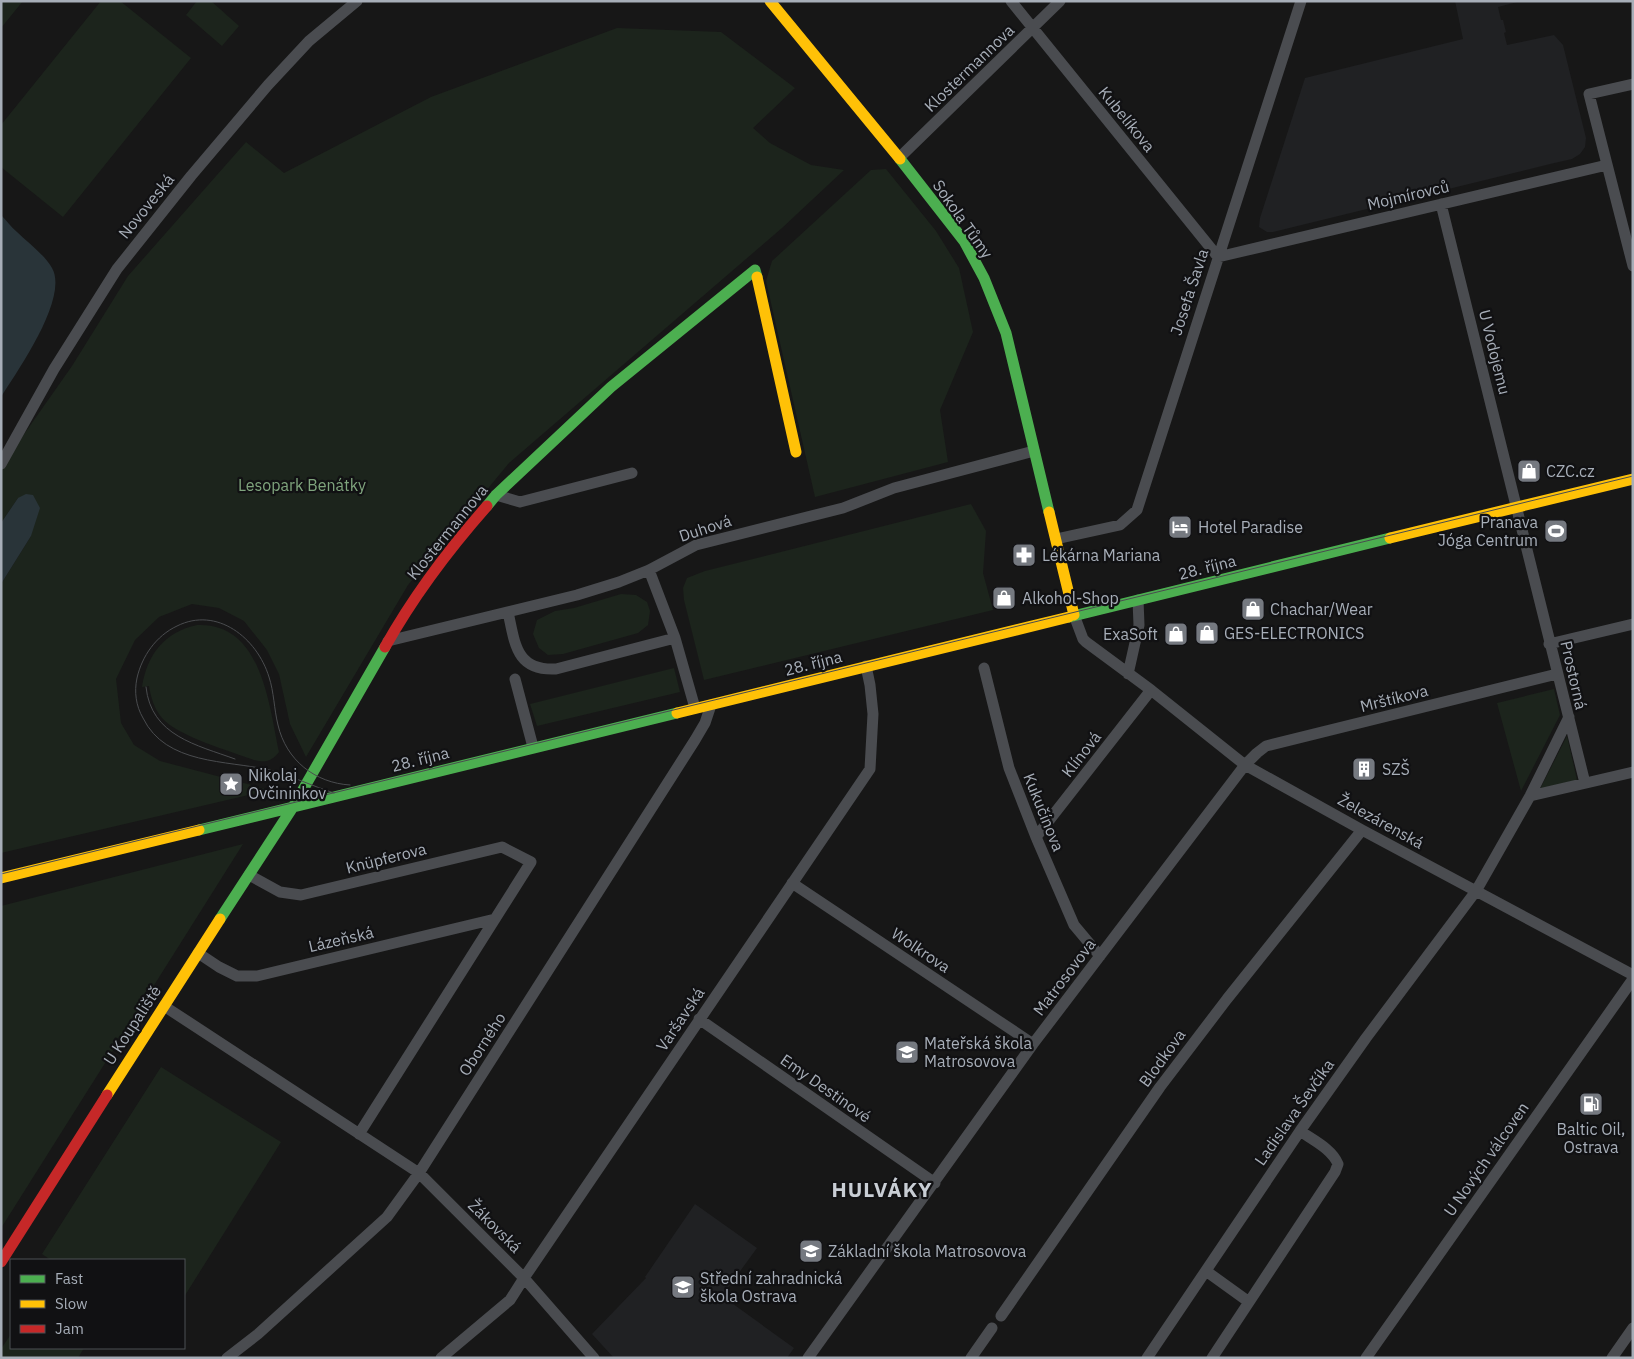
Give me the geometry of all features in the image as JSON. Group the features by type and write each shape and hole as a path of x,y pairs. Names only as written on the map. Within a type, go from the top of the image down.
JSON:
{"street":[{"name":"Novoveská","path":"1,464 54,369 116,269 268,85 309,41 357,1"},
{"name":"Sokola Tůmy","path":"770,1 899,158 964,242 984,278 1006,333 1074,615"},
{"name":"Kubelíkova","path":"1011,1 1218,257"},
{"name":"Klostermannova","path":"899,158 1060,1"},
{"name":"Josefa Šavla","path":"1056,539 1120,525 1137,510 1301,1"},
{"path":"1633,84 1589,94 1633,266"},
{"name":"Mojmírovců","path":"1218,257 1607,165"},
{"name":"U Vodojemu","path":"1441,204 1517,508"},
{"name":"Klostermannova","path":"293,807 388,641 420,592 471,524 496,495 611,387 755,270 796,452"},
{"name":"Duhová","path":"388,641 508,612 619,582 650,570 696,545 843,508 894,488 1034,451"},
{"path":"496,495 520,502 632,473"},
{"name":"28. října","path":"1,878 1633,479"},
{"name":"Prostorná","path":"1476,891 1530,796 1569,718 1517,508"},
{"path":"650,570 675,638 695,708"},
{"path":"1128,674 1139,625 1138,600"},
{"path":"508,612 516,648 523,658 533,666 544,670 556,669 675,638"},
{"name":"Železárenská","path":"1074,615 1083,639 1246,765 1633,977"},
{"path":"1550,644 1633,624"},
{"name":"Varšavská","path":"441,1358 510,1300 870,769 872,714 870,685 866,666"},
{"name":"Kukučínova","path":"984,668 1009,768 1036,837 1074,925 1100,956"},
{"name":"Mrštíkova","path":"1246,765 1266,746 1557,674"},
{"path":"515,679 533,747"},
{"name":"Klínová","path":"1036,837 1151,690"},
{"name":"Oborného","path":"227,1358 258,1334 387,1217 419,1173 698,736 705,723 711,704"},
{"path":"1569,718 1585,783"},
{"name":"Matrosovova","path":"808,1358 1033,1044 1246,765"},
{"path":"1530,796 1633,772"},
{"name":"U Koupaliště","path":"1,1262 293,807"},
{"name":"Blodkova","path":"1001,1316 1160,1087 1227,999 1362,830"},
{"name":"Knüpferova","path":"249,875 280,892 301,895 502,847 531,862 495,918"},
{"name":"Wolkrova","path":"792,883 1033,1044"},
{"name":"Ladislava Ševčíka","path":"1147,1358 1300,1131 1366,1038 1476,891"},
{"path":"359,1134 495,918"},
{"name":"Lázeňská","path":"198,953 237,976 257,976 495,918"},
{"name":"U Nových válcoven","path":"1366,1358 1633,977"},
{"name":"Žákovská","path":"164,1006 419,1173 524,1278 594,1358"},
{"name":"Emy Destinové","path":"699,1019 935,1182"},
{"path":"1212,1358 1335,1172 1338,1164 1330,1151 1300,1131"},
{"path":"1206,1271 1249,1302"},
{"path":"971,1358 992,1328"},
{"path":"1612,1358 1633,1328"}],"shaded area":[{"path":"1455,1 1521,1 1498,7 1506,32 1504,33 1507,45 1554,35 1563,45 1586,138 1585,147 1580,154 1572,159 1273,232 1267,232 1259,227 1260,218 1305,78 1463,39"},
{"path":"1,215 45,258 52,268 55,281 54,297 48,315 29,352 1,397"},
{"path":"26,494 33,495 40,508 31,536 1,584 1,523 18,498"},
{"name":"Střední zahradnická škola Ostrava","path":"695,1204 757,1248 722,1296 794,1348 787,1358 614,1358 592,1334 646,1278"}],"green space":[{"path":"1,1 23,1 1,28"},
{"path":"101,1 120,1 191,58 63,217 1,167 1,125"},
{"path":"197,1 211,1 239,26 222,46 186,15"},
{"name":"Lesopark Benátky","path":"617,28 721,32 795,88 753,128 770,143 811,165 844,170 782,228 509,463 408,585 306,757 290,724 279,674 267,650 244,621 219,608 192,604 159,617 135,640 116,679 121,723 134,745 160,761 270,790 1,853 1,584 31,536 18,498 1,523 1,467 72,366 128,276 246,142 284,173 431,97"},
{"path":"886,169 936,231 959,268 973,332 940,410 948,462 815,497 766,281 772,261 871,170"},
{"path":"971,504 986,531 983,573 993,610 704,680 684,600 683,588 687,578 705,571"},
{"path":"621,594 636,595 647,602 650,611 648,625 638,633 563,654 548,655 539,648 533,634 537,620 555,611 574,608"},
{"path":"197,625 219,628 236,637 249,651 259,670 271,712 279,752 271,759 265,761 254,760 205,743 180,731 170,725 159,714 153,703 149,686 142,687 148,664 159,646 176,633"},
{"path":"674,668 680,692 537,726 530,704"},
{"path":"1554,689 1560,715 1521,791 1497,703"},
{"path":"1567,736 1577,780 1540,789"},
{"path":"243,844 3,1225 1,1227 1,906"},
{"path":"161,1067 281,1142 185,1295 185,1259 50,1259 42,1254"},
{"path":"10,1336 10,1349 83,1349 78,1358 1,1358 1,1349"}],"tram line":[{"path":"1,874 1633,476"},
{"path":"334,793 270,770 199,758 166,745 153,733 143,718 136,699 136,683 139,670 146,655 156,641 169,630 192,621 207,620 221,623 233,629 245,638 263,663 271,683 282,738 295,759 325,780 350,785"},
{"path":"146,687 150,704 166,728 191,743 235,759"}],"traffic: fast":[{"path":"900,159 964,241 984,278 1006,333 1049,512"},
{"path":"487,506 496,495 611,387 755,270 757,277"},
{"path":"1069,617 1390,538"},
{"path":"220,919 293,807 385,647"},
{"path":"199,830 677,713"}],"traffic: slow":[{"path":"770,1 900,159"},
{"path":"757,277 796,452"},
{"path":"1390,538 1633,479"},
{"path":"1049,512 1074,615"},
{"path":"677,713 1069,617"},
{"path":"1,878 199,830"},
{"path":"107,1095 220,919"}],"traffic: jam":[{"path":"385,647 407,610 432,574 487,506"},
{"path":"1,1262 107,1095"}],"place":[{"name":"CZC.cz","path":"1529,471"},
{"name":"Hotel Paradise","path":"1180,527"},
{"name":"Pranava Jóga Centrum","path":"1556,531"},
{"name":"Lékárna Mariana","path":"1024,555"},
{"name":"Alkohol-Shop","path":"1004,598"},
{"name":"Chachar/Wear","path":"1253,609"},
{"name":"GES-ELECTRONICS","path":"1207,633"},
{"name":"ExaSoft","path":"1176,634"},
{"name":"SZŠ","path":"1364,769"},
{"name":"Nikolaj Ovčininkov","path":"231,784"},
{"name":"Mateřská škola Matrosovova","path":"907,1052"},
{"name":"Baltic Oil, Ostrava","path":"1591,1104"},
{"name":"Základní škola Matrosovova","path":"811,1251"},
{"name":"Střední zahradnická škola Ostrava","path":"683,1287"}],"district":[{"name":"HULVÁKY","path":"882,1190"}]}
